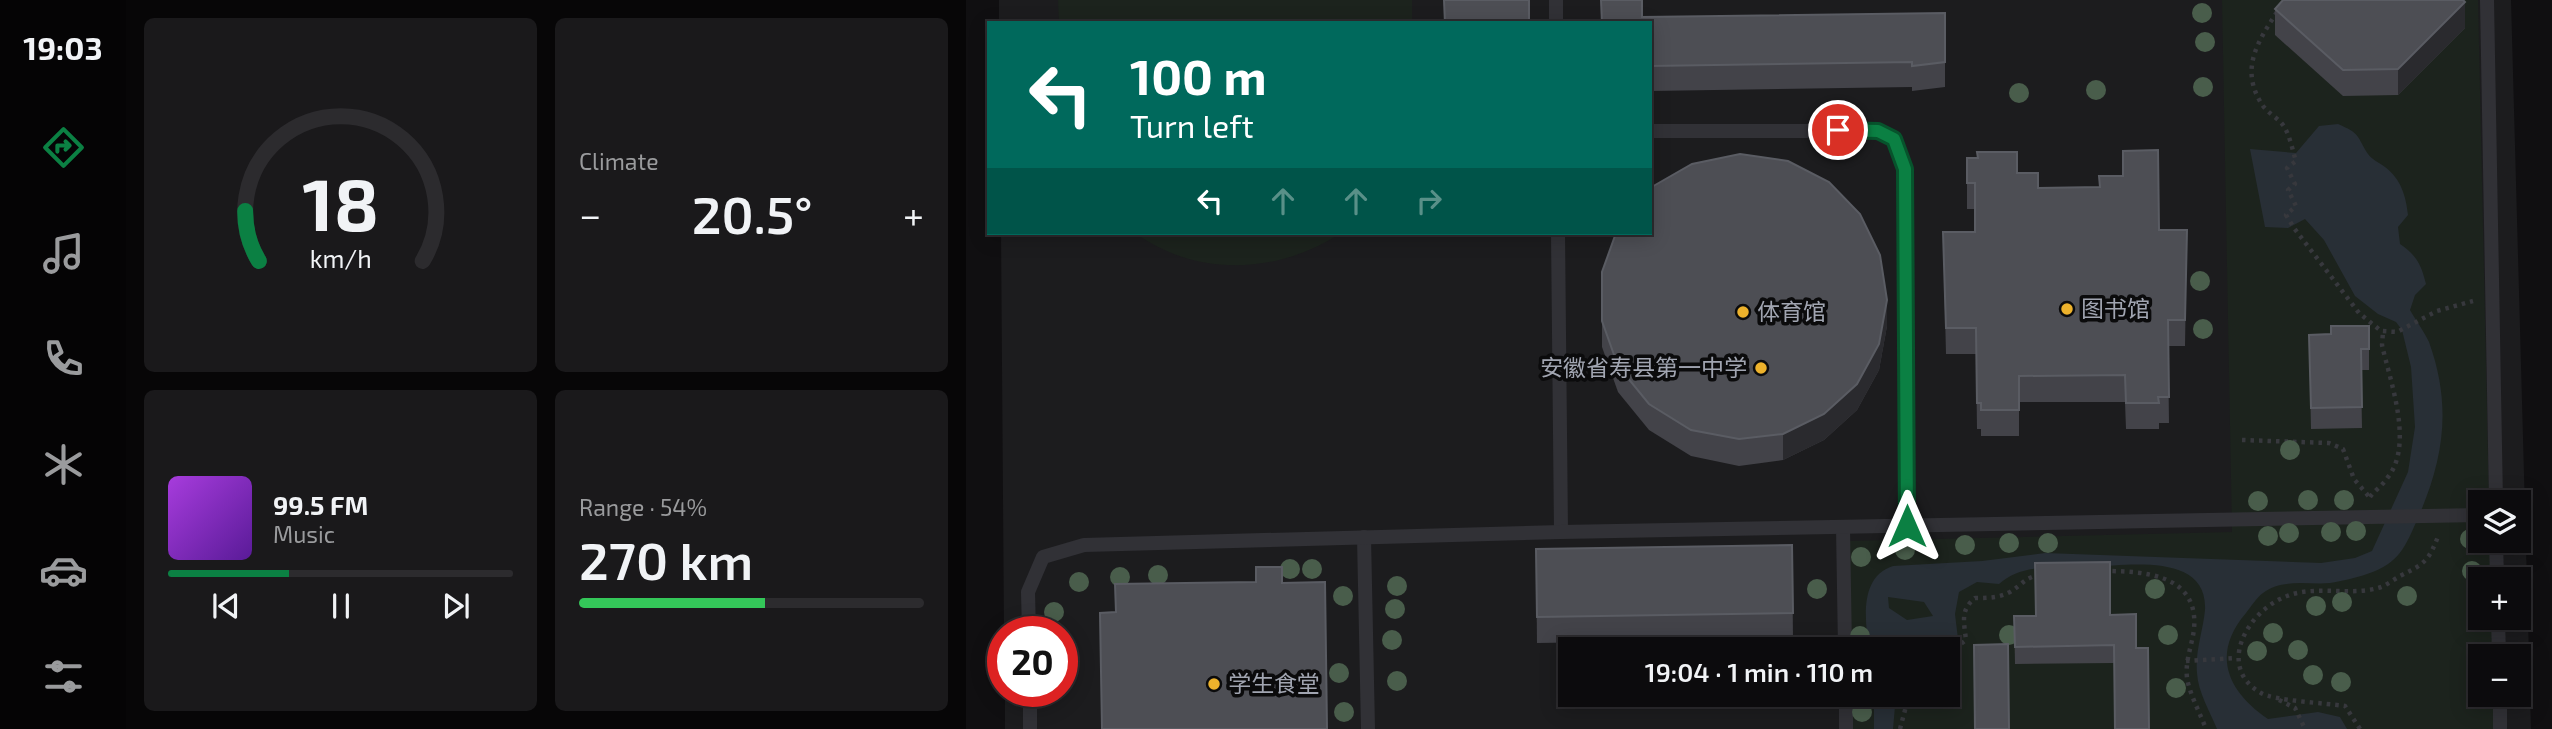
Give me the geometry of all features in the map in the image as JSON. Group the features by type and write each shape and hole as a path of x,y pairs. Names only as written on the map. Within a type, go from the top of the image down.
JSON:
{"lane":[{"path":"1556,0 1556,21"},
{"path":"2487,0 2496,490"},
{"path":"1652,131 1854,130 1878,131 1894,139 1905,169 1907,526"},
{"path":"1558,235 1561,532"},
{"path":"1029,616 1028,592 1043,557 1084,545 1561,532 2468,515"},
{"path":"1843,527 1845,637"},
{"path":"1364,537 1368,729"},
{"path":"1030,707 1030,729"},
{"path":"1846,707 1846,729"},
{"path":"2500,707 2500,729"}],"path":[{"path":"2280,8 2257,41 2252,61 2253,80 2260,100 2270,115 2281,123 2296,160 2287,168 2295,184 2288,190 2295,206 2286,215 2294,228 2359,313 2383,332 2398,332 2451,306 2492,300"},
{"path":"2370,498 2389,476 2396,460 2400,422 2382,345 2383,332"},
{"path":"2242,440 2329,443 2343,449 2354,479 2383,517"},
{"path":"2305,729 2295,708 2261,693 2238,670 2236,658 2243,636 2258,615 2287,596 2378,588 2426,563 2440,533 2468,526"},
{"path":"2092,571 2137,571 2157,576 2186,591 2193,605 2194,617 2186,661 2188,680 2206,729"},
{"path":"1960,645 1966,640 1963,614 1966,605 1975,598 1993,598 2011,591 2026,577 2048,573"},
{"path":"2186,661 2236,658"},
{"path":"2279,699 2309,700 2345,706 2360,729"},
{"path":"1900,729 1906,707"}],"shaded area":[{"name":"安徽省寿县第一中学","path":"999,0 2511,0 2524,490 2468,490 2468,553 2526,553 2527,567 2468,567 2468,630 2528,630 2529,644 2468,644 2468,707 2530,707 2531,729 1005,729 1005,707 1078,707 1078,616 1004,616 1001,235 1652,235 1652,21 999,21"},
{"path":"1058,0 1412,0 1412,21 1059,21"},
{"path":"2222,0 2478,0 2489,490 2468,490 2468,553 2490,553 2491,567 2468,567 2468,630 2492,630 2493,644 2468,644 2468,707 2494,707 2494,729 1851,729 1851,707 1960,707 1960,637 1850,637 1849,541 2232,532"},
{"path":"2338,124 2351,130 2369,156 2385,167 2399,182 2408,215 2398,227 2400,244 2418,261 2426,284 2415,295 2410,310 2429,342 2441,388 2442,432 2434,474 2418,518 2400,553 2378,570 2349,579 2330,583 2287,584 2271,588 2258,597 2235,628 2229,643 2228,671 2234,684 2242,696 2268,719 2318,712 2340,717 2347,729 2217,729 2202,695 2197,673 2205,610 2203,592 2194,579 2164,566 2031,569 2019,572 1999,584 1977,582 1959,592 1955,614 1958,637 1868,637 1866,613 1869,589 1882,572 1893,566 1982,561 2045,553 2321,563 2355,558 2372,551 2408,472 2415,427 2411,367 2402,330 2396,322 2378,314 2355,296 2324,240 2305,219 2288,228 2265,227 2250,149 2296,153 2319,126","holes":["1888,597 1924,602 1933,616 1907,620 1889,608"]},
{"path":"1138,235 1338,235 1291,257 1238,265 1211,264 1159,248"},
{"path":"1874,707 1895,707 1893,729 1874,729"}],"building":[{"path":"1444,0 1529,0 1529,21 1445,21"},
{"path":"1601,0 1642,0 1642,17 1945,13 1945,62 1912,66 1912,62 1652,66 1652,21 1602,21"},
{"path":"2283,0 2465,2 2398,69 2343,70 2275,9"},
{"name":"图书馆","path":"2158,150 2159,230 2187,230 2185,320 2168,320 2169,397 2158,397 2159,403 2126,403 2125,375 2019,376 2019,410 1981,410 1981,403 1977,403 1976,328 1946,328 1943,232 1975,232 1975,183 1967,183 1967,158 1978,158 1977,152 2017,152 2017,173 2038,173 2038,188 2100,187 2099,176 2123,176 2123,151"},
{"name":"体育馆","path":"1740,154 1788,161 1829,182 1860,214 1880,255 1887,300 1879,344 1857,384 1824,414 1783,434 1739,439 1691,430 1649,404 1618,366 1602,321 1602,272 1615,235 1652,235 1652,187 1692,164"},
{"path":"2331,326 2369,326 2369,349 2361,349 2362,407 2311,408 2309,335 2331,334"},
{"path":"1792,545 1793,613 1537,617 1536,549"},
{"path":"2110,562 2110,615 2136,614 2136,648 2148,648 2149,729 2115,729 2114,645 2015,647 2014,616 2036,616 2035,563"},
{"name":"学生食堂","path":"1256,567 1282,567 1282,583 1325,582 1327,729 1102,729 1100,613 1116,612 1115,584 1256,582"},
{"path":"2008,644 2009,729 1975,729 1974,645"}],"place":[{"name":"图书馆","path":"2067,309"},
{"name":"体育馆","path":"1743,312"},
{"name":"安徽省寿县第一中学","path":"1761,368"},
{"name":"学生食堂","path":"1214,684"}],"route":[{"path":"1838,130 1878,131 1894,139 1905,169 1907,526"}]}
